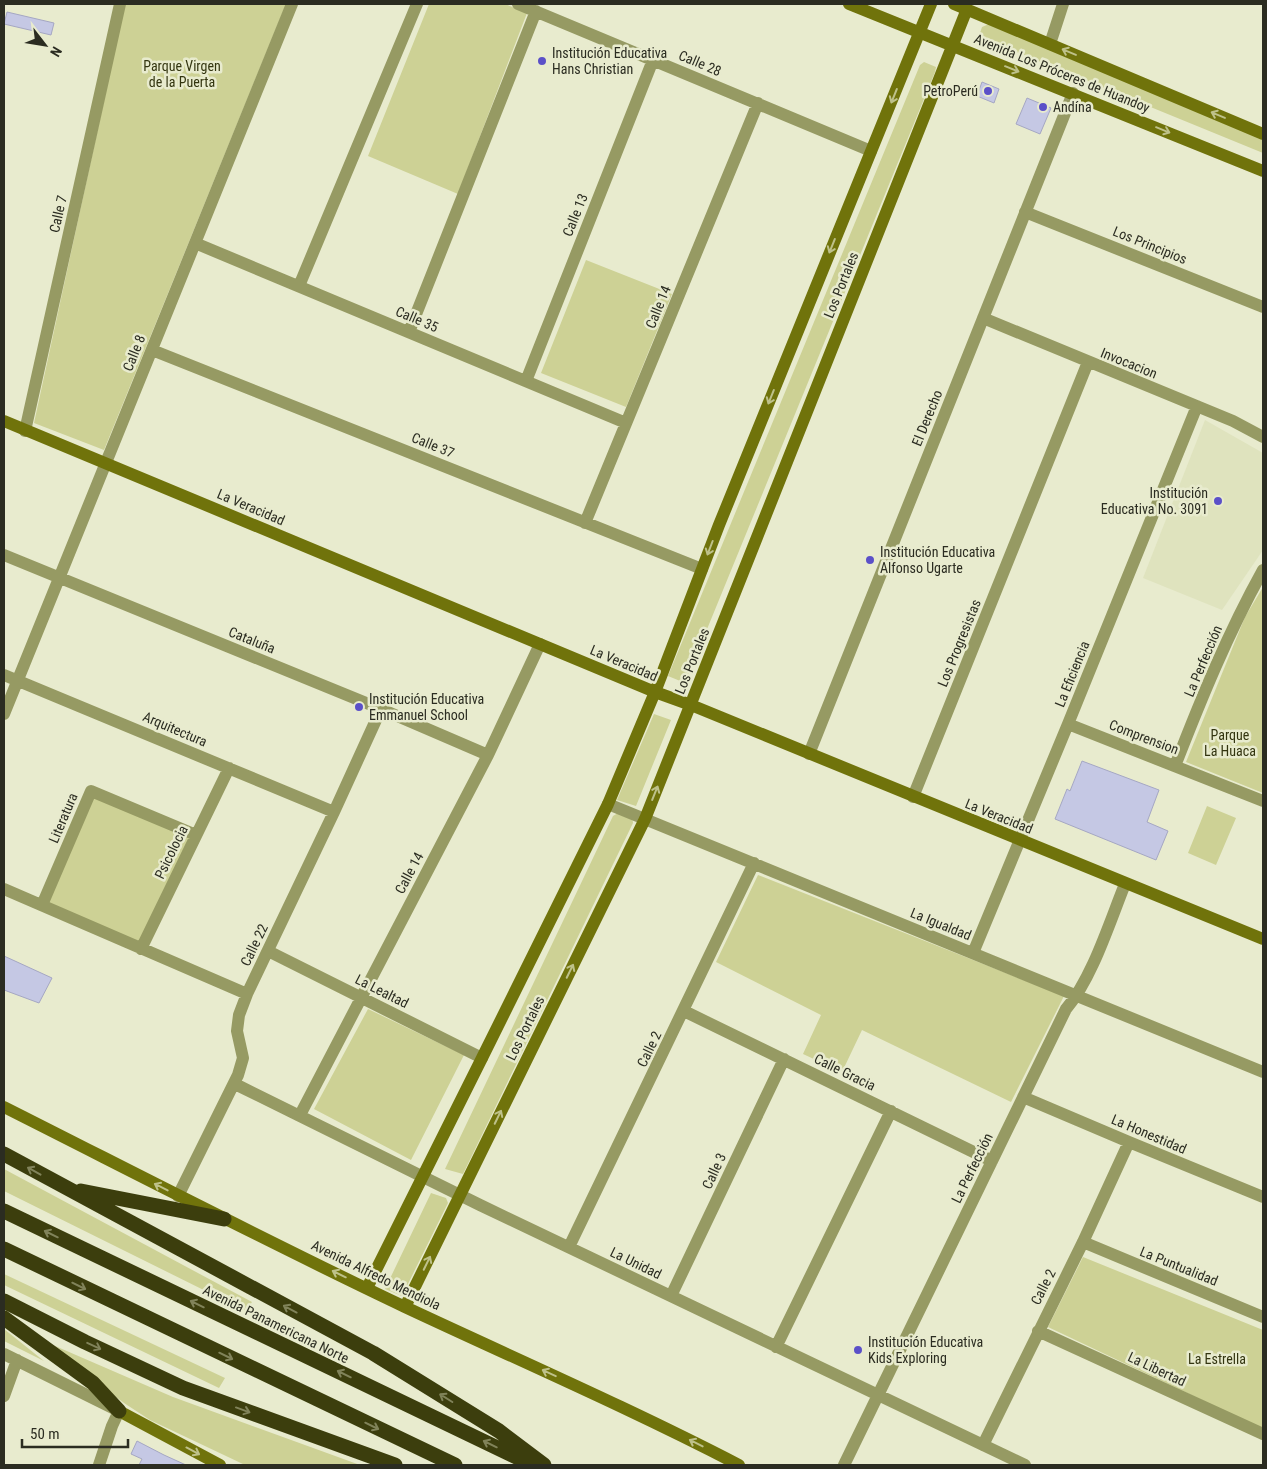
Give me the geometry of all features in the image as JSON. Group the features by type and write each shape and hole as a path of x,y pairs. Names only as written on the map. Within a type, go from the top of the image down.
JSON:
{"highway":[{"path":"4,1154 373,1353 499,1431 544,1465"},
{"path":"65,1188 224,1218"},
{"name":"Avenida Panamericana Norte","path":"4,1211 534,1465"},
{"path":"4,1249 455,1465"},
{"path":"4,1301 183,1388 395,1465"},
{"path":"4,1318 93,1383 119,1411"}],"street":[{"name":"Calle 7","path":"25,431 120,4"},
{"name":"Calle 8","path":"4,714 292,4"},
{"path":"299,286 418,4"},
{"name":"Calle 28","path":"518,4 871,151"},
{"name":"Avenida Los Próceres de Huandoy","path":"849,4 1263,171"},
{"name":"Los Portales","path":"367,1288 608,804 655,692 702,569 931,4"},
{"name":"Avenida Los Próceres de Huandoy","path":"954,4 1263,134"},
{"path":"1050,44 1064,4"},
{"name":"Los Portales","path":"405,1307 645,819 967,9"},
{"path":"408,332 536,11"},
{"name":"Calle 13","path":"526,381 653,60"},
{"name":"El Derecho","path":"809,754 1073,93"},
{"name":"Calle 14","path":"586,522 758,104"},
{"name":"Los Principios","path":"1025,212 1263,308"},
{"name":"Calle 35","path":"195,243 626,423"},
{"name":"Invocacion","path":"983,318 1233,421 1263,437"},
{"name":"Calle 37","path":"152,350 702,569"},
{"name":"Los Progresistas","path":"913,796 1088,362"},
{"name":"La Eficiencia","path":"973,953 1197,406"},
{"name":"La Veracidad","path":"4,421 655,692 691,705 1263,939"},
{"name":"Cataluña","path":"4,555 381,709 488,755"},
{"name":"La Perfección","path":"1175,766 1225,645 1263,570"},
{"name":"Calle 14","path":"300,1115 488,755 540,644"},
{"name":"Arquitectura","path":"4,675 334,812"},
{"name":"Calle 22","path":"178,1196 235,1084 243,1058 237,1030 239,1015 381,709"},
{"name":"Comprension","path":"1068,724 1263,801"},
{"name":"Psicolocia","path":"141,949 229,768"},
{"name":"Literatura","path":"42,905 91,791 196,835"},
{"name":"La Igualdad","path":"608,804 1263,1072"},
{"name":"Calle 2","path":"569,1247 754,864"},
{"name":"La Perfección","path":"844,1465 1066,1008 1077,996 1104,939 1125,884"},
{"path":"4,889 248,994"},
{"name":"La Lealtad","path":"268,951 482,1058"},
{"name":"Calle Gracia","path":"684,1010 992,1161"},
{"name":"Calle 3","path":"671,1296 784,1059"},
{"name":"La Unidad","path":"235,1084 460,1195 1025,1465"},
{"name":"La Honestidad","path":"1023,1097 1263,1197"},
{"name":"Avenida Alfredo Mendiola","path":"4,1107 178,1196 405,1307 674,1432 739,1465"},
{"path":"776,1346 891,1111"},
{"name":"Calle 2","path":"983,1445 1083,1242 1129,1142"},
{"name":"La Puntualidad","path":"1083,1242 1263,1317"},
{"name":"La Libertad","path":"1038,1331 1263,1434"},
{"path":"4,1354 119,1411 220,1465"},
{"path":"4,1396 16,1360"},
{"path":"99,1465 119,1411"}],"shaded area":[{"name":"Institución Educativa No. 3091","path":"1205,420 1263,453 1263,550 1222,610 1143,578"}],"green space":[{"name":"Parque Virgen de la Puerta","path":"125,4 286,4 104,450 34,423"},
{"path":"429,4 505,4 527,13 458,194 368,156"},
{"path":"989,24 1263,136 1263,153 982,38 980,33 982,27"},
{"path":"924,62 936,67 935,72 685,683 668,676 920,65"},
{"path":"586,260 672,294 626,407 541,373"},
{"name":"Parque La Huaca","path":"1263,587 1263,793 1186,762 1245,617"},
{"path":"654,714 671,720 636,806 617,800"},
{"path":"94,796 192,836 139,943 47,903"},
{"path":"1207,806 1236,818 1216,865 1188,853"},
{"path":"618,813 632,817 633,823 463,1174 445,1169 613,816"},
{"path":"758,875 1064,996 1011,1102 862,1030 842,1072 803,1054 821,1015 716,962"},
{"path":"368,1009 464,1055 411,1160 314,1109"},
{"path":"4,1169 252,1302 246,1311 4,1191"},
{"path":"431,1193 446,1198 448,1203 402,1296 385,1289"},
{"name":"La Estrella","path":"1083,1257 1263,1330 1263,1429 1048,1327"},
{"path":"4,1274 225,1378 219,1388 4,1285"},
{"path":"4,1329 44,1361 4,1341"},
{"path":"39,1339 173,1397 360,1465 245,1465 150,1420 124,1403"}],"building":[{"path":"7,12 54,23 51,35 4,24"},
{"name":"PetroPerú","path":"982,82 999,89 994,103 977,96"},
{"path":"1027,98 1051,108 1040,134 1016,124"},
{"path":"1082,761 1159,790 1147,822 1168,831 1156,860 1055,819 1067,789 1070,791"},
{"path":"4,956 52,978 39,1003 4,990"},
{"path":"137,1441 186,1465 139,1465 142,1459 131,1454"}],"place":[{"name":"Institución Educativa Hans Christian","path":"542,61"},
{"name":"PetroPerú","path":"988,91"},
{"name":"Andína","path":"1043,107"},
{"name":"Institución Educativa No. 3091","path":"1218,501"},
{"name":"Institución Educativa Alfonso Ugarte","path":"870,560"},
{"name":"Institución Educativa Emmanuel School","path":"359,707"},
{"name":"Institución Educativa Kids Exploring","path":"858,1350"}]}
